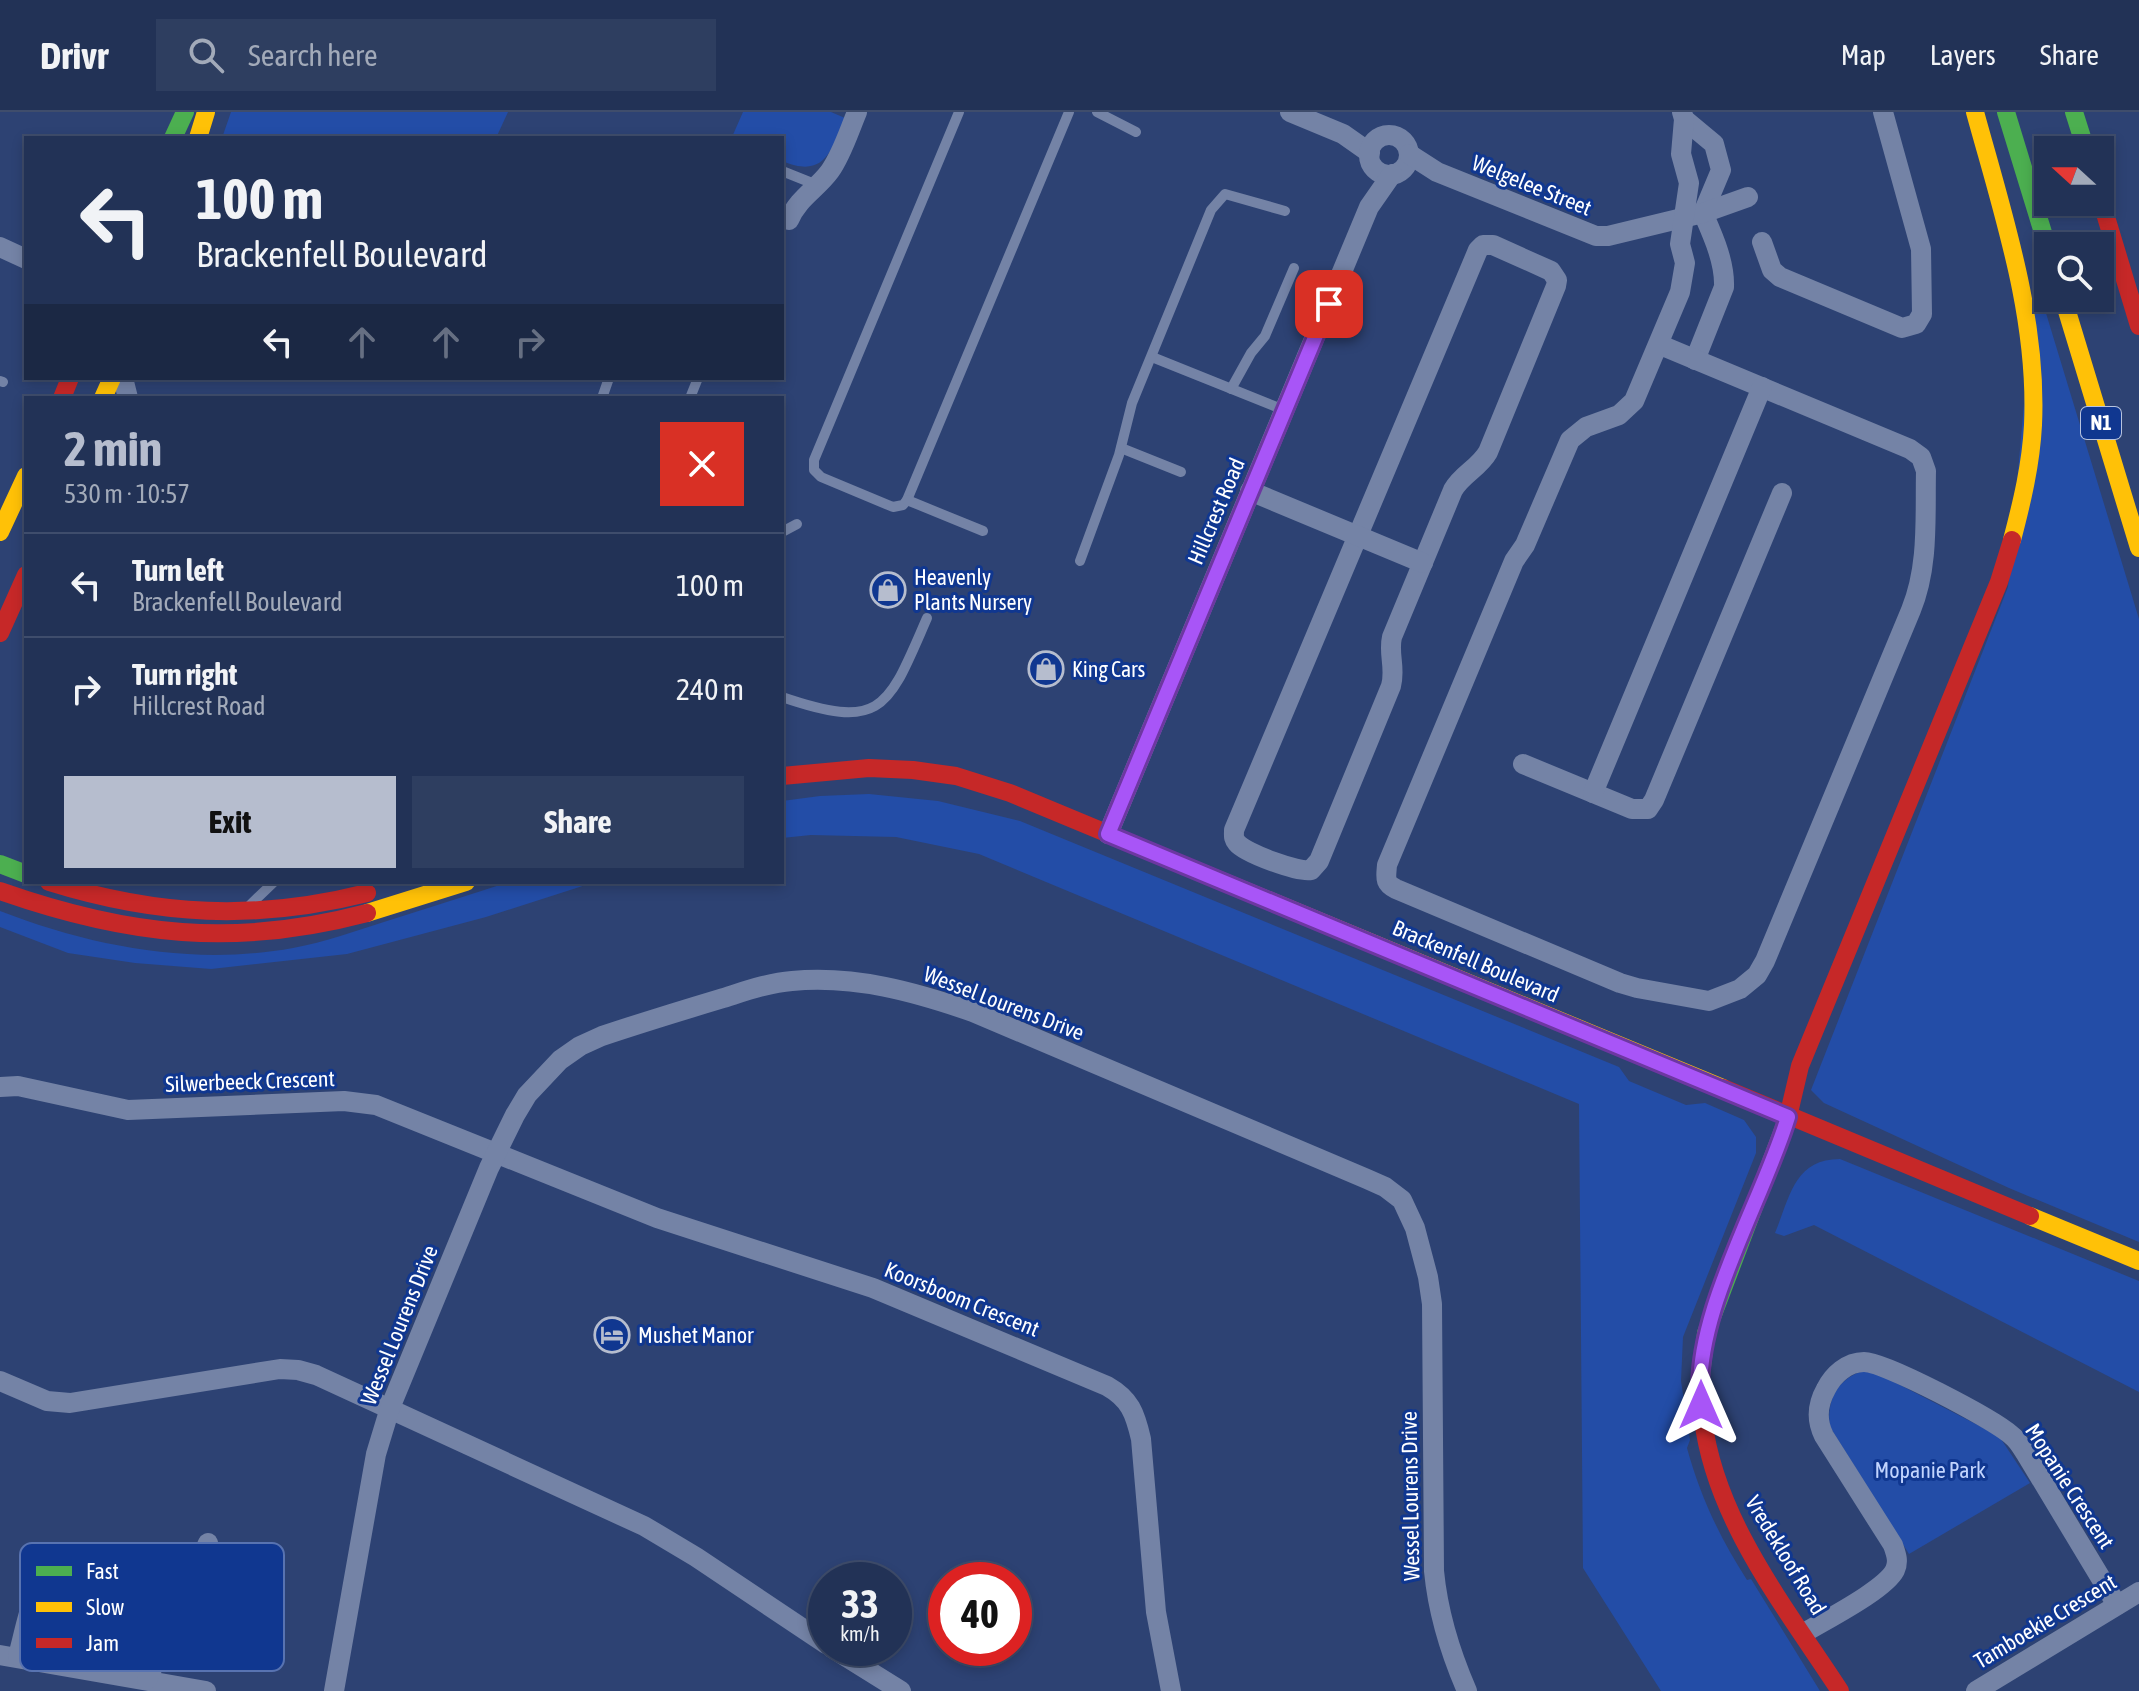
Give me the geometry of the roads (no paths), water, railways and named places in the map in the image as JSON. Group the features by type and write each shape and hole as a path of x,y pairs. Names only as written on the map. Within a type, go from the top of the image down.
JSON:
{"main road":[{"path":"174,136 185,112"},
{"path":"199,136 206,112"},
{"name":"Vredekloof Road","path":"1840,1691 1728,1507 1714,1470 1698,1382 1703,1342 1778,1150 1800,1066 1999,582 2018,519 2028,472 2033,424 2033,375 2026,310 2016,258 1975,112"},
{"path":"2006,112 2043,232"},
{"path":"2074,112 2082,136"},
{"path":"2106,216 2139,326"},
{"name":"N1","path":"2067,312 2139,548"},
{"path":"0,532 24,480"},
{"path":"0,633 24,579"},
{"name":"Brackenfell Boulevard","path":"784,776 867,768 917,771 958,776 1010,793 2139,1261"},
{"path":"0,864 24,873"},
{"path":"55,884 98,898 150,907 243,911 284,910 375,886"},
{"path":"0,891 96,920 209,935 265,933 303,927 362,914 460,884"}],"street":[{"path":"786,225 802,198 836,162 857,112"},
{"path":"1290,112 1343,134 1371,159 1380,173 1401,166 1401,139 1343,134"},
{"path":"1762,242 1772,270 1780,277 1902,328 1916,324 1922,314 1921,249 1883,112"},
{"path":"1658,344 1918,454 1926,471 1924,560 1918,592 1765,961 1757,975 1740,989 1709,1001 1620,983 1389,886 1386,879 1387,865 1514,561 1525,545 1566,447 1580,430 1619,415 1629,406 1682,285 1685,263 1680,244 1693,215 1720,174 1714,144 1683,115"},
{"path":"1683,115 1681,154 1693,215 1722,266 1724,287 1695,360"},
{"path":"1371,159 1374,142 1384,136"},
{"name":"Hillcrest Road","path":"1369,207 1371,159"},
{"name":"Hillcrest Road","path":"1108,834 1369,207 1401,166"},
{"name":"Welgelee Street","path":"1401,166 1437,172 1596,236 1608,236 1693,215 1748,197"},
{"path":"1483,245 1493,245 1551,271 1557,280 1488,452 1480,464 1458,481 1453,490 1392,637 1393,677 1319,861 1311,870 1297,870 1243,848 1234,837 1234,830 1357,535 1478,250 1483,245"},
{"path":"0,247 24,258"},
{"path":"1593,793 1762,387"},
{"path":"1250,491 1423,563"},
{"path":"1523,764 1638,811 1648,809 1782,493"},
{"name":"Wessel Lourens Drive","path":"334,1691 376,1454 390,1408 496,1153 527,1095 560,1060 602,1036 757,987 792,981 839,981 884,986 973,1012 1385,1187 1395,1194 1408,1210 1422,1250 1432,1304 1434,1571 1437,1600 1453,1659 1467,1691"},
{"name":"Silwerbeeck Crescent","path":"0,1087 18,1086 128,1110 344,1101 365,1103 496,1153"},
{"name":"Koorsboom Crescent","path":"496,1153 670,1223 873,1288 1119,1393 1135,1413 1141,1439 1156,1612 1171,1691"},
{"name":"Mopanie Crescent","path":"1804,1633 1884,1584 1897,1566 1893,1545 1820,1428 1819,1404 1824,1392 1831,1380 1855,1363 1880,1365 1989,1420 2011,1435 2026,1454 2117,1605"},
{"path":"0,1381 47,1401 70,1403 280,1369 298,1370 331,1381 644,1526 808,1632"},
{"name":"Tamboekie Crescent","path":"1976,1691 2139,1592"},
{"path":"9,1656 20,1630"},
{"path":"861,1666 901,1691"},
{"path":"95,1671 206,1691"},
{"path":"147,1680 151,1671"}],"lane":[{"path":"959,112 814,460 814,470 821,477 888,506 899,507 907,500 1069,112"},
{"path":"1097,112 1136,132"},
{"path":"784,172 817,185"},
{"path":"1080,561 1121,448 1132,403 1211,210 1221,196 1236,195 1285,211"},
{"path":"1231,389 1251,353 1265,336 1294,268"},
{"path":"1152,357 1284,410"},
{"path":"1121,448 1181,472"},
{"path":"907,500 983,531"},
{"path":"784,531 797,524"},
{"path":"784,697 859,714 872,709 885,700 902,676 927,618"},
{"path":"243,911 272,884"}],"place":[{"name":"Heavenly Plants Nursery","path":"888,590"},
{"name":"King Cars","path":"1046,669"},
{"name":"Mushet Manor","path":"612,1335"}],"park label":[{"name":"Mopanie Park","path":"1930,1470"}]}
